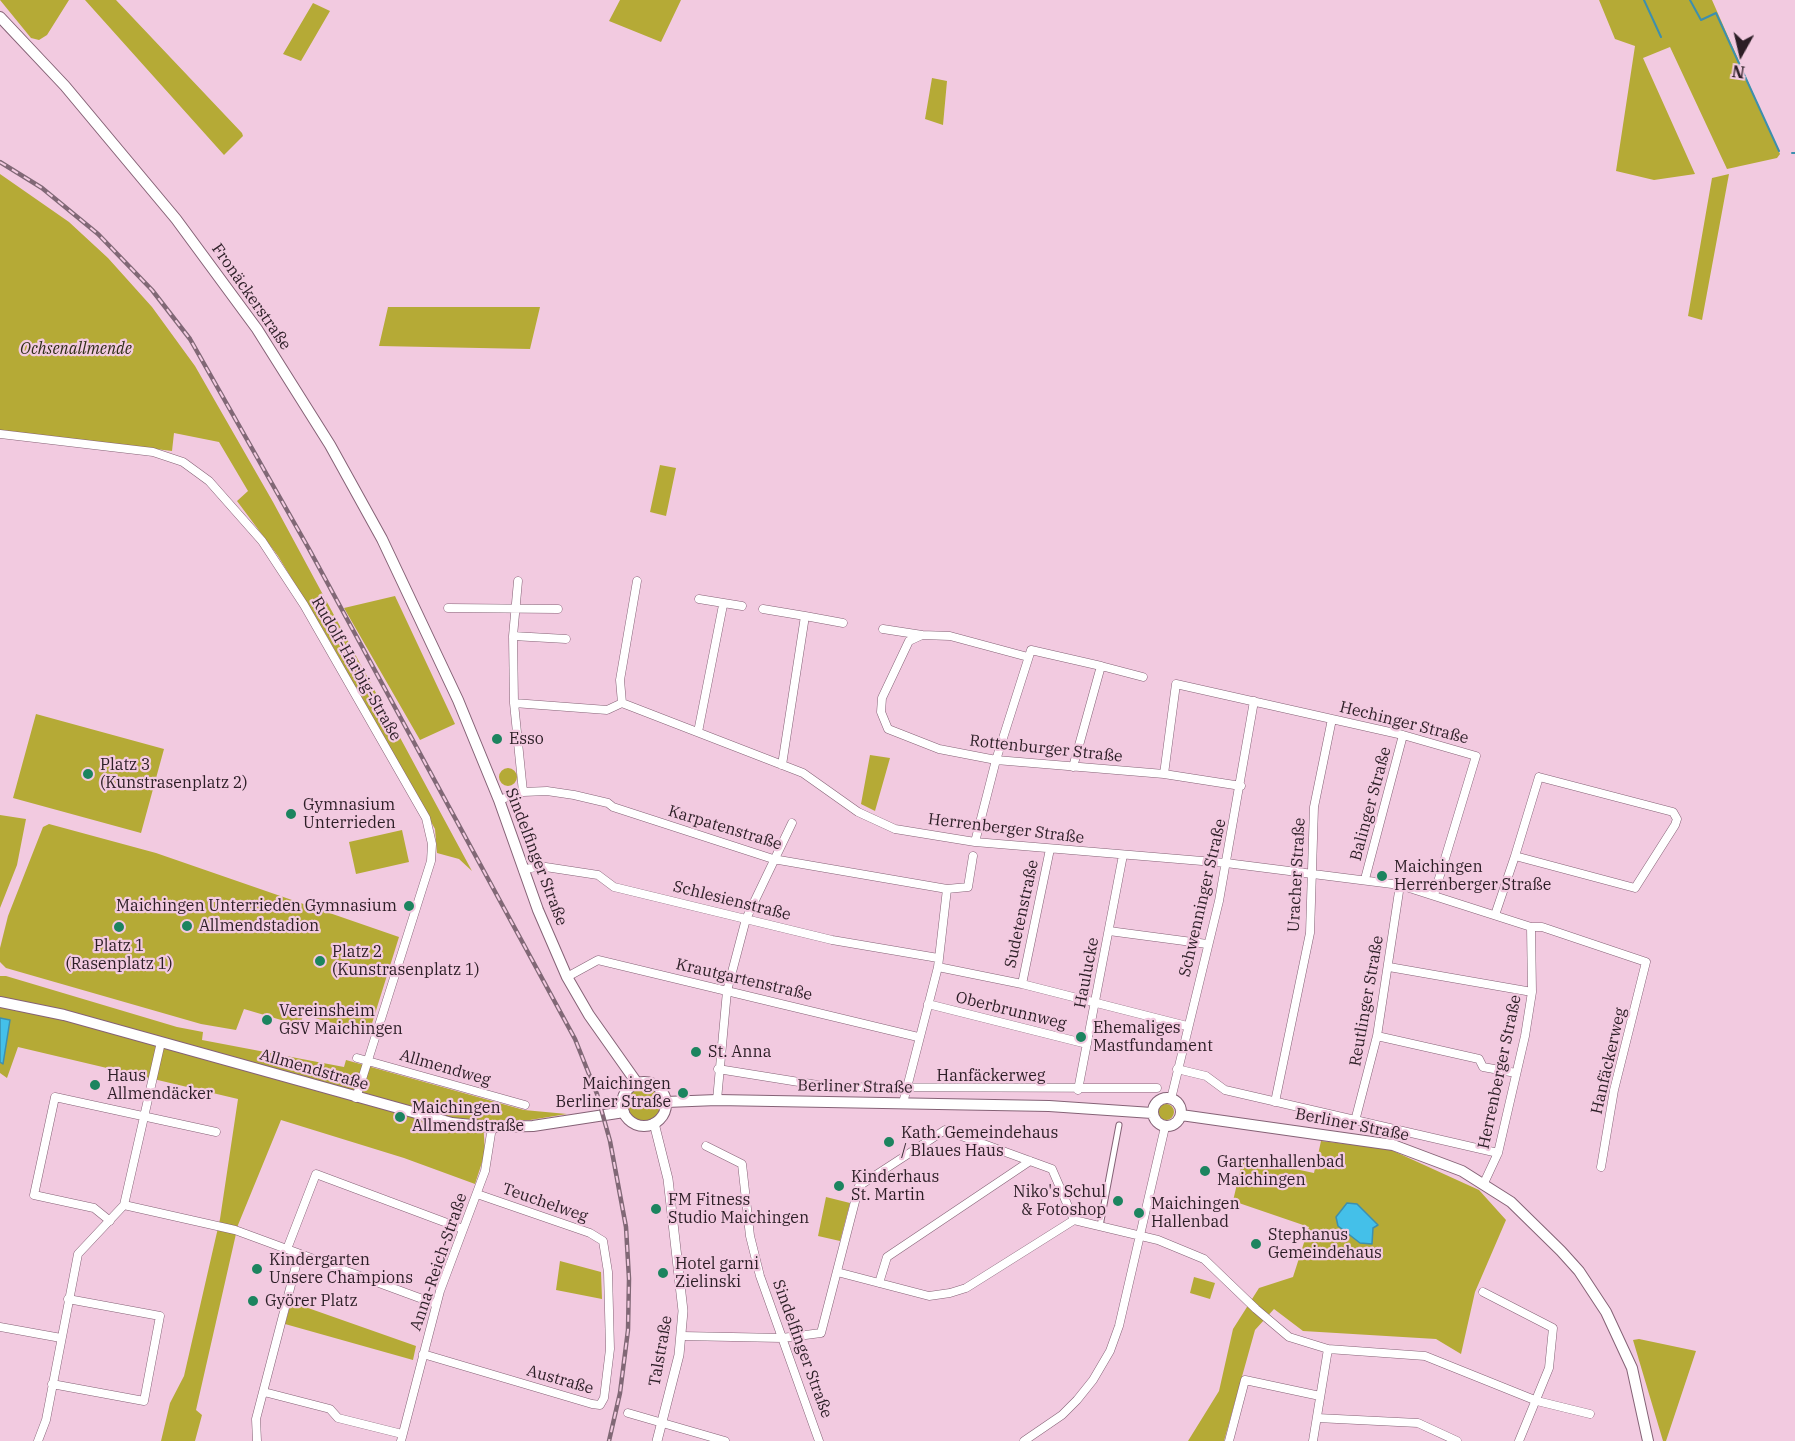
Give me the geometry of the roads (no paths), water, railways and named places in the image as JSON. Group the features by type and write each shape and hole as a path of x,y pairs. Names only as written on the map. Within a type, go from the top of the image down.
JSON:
{"main road":[{"name":"Fronäckerstraße","path":"0,17 35,52 123,153 197,246 257,329 352,484 426,631"},
{"name":"Sindelfinger Straße","path":"426,631 458,700 499,800 523,870 567,977 637,1083"},
{"name":"Allmendstraße","path":"0,1002 64,1015 432,1119 492,1127 533,1126 624,1112"},
{"path":"637,1083 656,1086 666,1102 662,1117 654,1124 636,1124 624,1112 624,1095 637,1083"},
{"path":"1171,1099 1179,1105 1181,1115 1177,1123 1165,1127 1157,1124 1152,1113 1158,1101 1171,1099"},
{"name":"Berliner Straße","path":"666,1102 717,1100 1049,1106 1152,1113"},
{"name":"Berliner Straße","path":"1181,1115 1393,1145 1462,1171 1484,1183 1511,1202 1543,1231 1593,1291 1620,1339 1632,1368 1648,1441"}],"street":[{"name":"Rudolf-Harbig-Straße","path":"0,434 153,452 175,459 198,472 231,503 262,541 353,688 426,818 432,844 426,880 356,1098"},
{"path":"518,580 513,636 514,703 522,792"},
{"path":"514,703 607,710 622,703 620,680 637,581"},
{"path":"699,599 723,605 742,606"},
{"path":"698,732 723,605"},
{"path":"448,608 558,609"},
{"path":"763,609 843,623"},
{"path":"782,765 805,616"},
{"path":"883,629 922,635 950,636 1029,654 1101,666 1143,677"},
{"name":"Rottenburger Straße","path":"922,635 909,642 882,698 881,712 888,729 939,749 996,760 1164,774 1241,786"},
{"path":"513,636 566,639"},
{"path":"975,842 996,760 1029,654"},
{"path":"1073,767 1101,666"},
{"name":"Hechinger Straße","path":"1164,774 1176,684 1403,735 1476,756 1434,895"},
{"name":"Schwenninger Straße","path":"1171,1099 1226,863 1254,701"},
{"name":"Herrenberger Straße","path":"622,703 782,765 822,784 858,812 895,829 975,842 1226,863 1400,885 1531,927 1542,927 1646,962"},
{"name":"Uracher Straße","path":"1275,1102 1310,933 1314,807 1332,719"},
{"name":"Balinger Straße","path":"1365,879 1403,735"},
{"path":"1495,915 1539,777 1673,812 1677,819 1635,888 1515,856"},
{"name":"Karpatenstraße","path":"499,800 522,792 547,791 608,803 613,807 773,859 947,889"},
{"path":"717,1100 727,991 746,918 792,823"},
{"name":"Sudetenstraße","path":"1022,984 1050,849"},
{"name":"Haulucke","path":"1078,1090 1123,855"},
{"path":"903,1103 918,1037 938,967 947,889 968,887 973,856"},
{"name":"Schlesienstraße","path":"523,870 539,866 598,875 614,887 832,940 938,958"},
{"name":"Reutlinger Straße","path":"1355,1121 1377,1036 1400,885"},
{"name":"Herrenberger Straße","path":"1484,1183 1498,1153 1532,992 1531,927"},
{"name":"Haulucke","path":"1109,931 1207,944"},
{"name":"Krautgartenstraße","path":"567,977 598,960 918,1037"},
{"name":"Hanfäckerweg","path":"1601,1167 1614,1090 1646,962"},
{"path":"938,967 1022,984 1187,1026"},
{"path":"1389,967 1532,992"},
{"name":"Oberbrunnweg","path":"928,1004 1087,1044"},
{"path":"1377,1036 1479,1059 1483,1067 1516,1073"},
{"path":"38,1441 46,1420 78,1254 124,1206 161,1042"},
{"name":"Allmendweg","path":"357,1058 525,1105"},
{"path":"1177,1069 1206,1076 1225,1090 1498,1153"},
{"name":"Hanfäckerweg","path":"718,1070 830,1087 1078,1090 1157,1088"},
{"path":"110,1221 94,1208 34,1195 55,1097 216,1132"},
{"name":"Talstraße","path":"654,1124 668,1179 680,1264 682,1336 657,1441"},
{"path":"1100,1226 1119,1125"},
{"name":"Anna-Reich-Straße","path":"401,1438 436,1304 489,1157 492,1127"},
{"path":"1024,1441 1062,1415 1103,1365 1119,1326 1165,1127"},
{"path":"682,1336 782,1338 821,1333 859,1186 945,1130 1052,1169 1074,1220"},
{"name":"Sindelfinger Straße","path":"706,1146 742,1164 750,1236 760,1276 819,1441"},
{"path":"879,1282 887,1257 1030,1161"},
{"path":"287,1249 316,1174 463,1229"},
{"name":"Teuchelweg","path":"477,1194 590,1233 603,1241"},
{"path":"124,1206 225,1227 436,1304"},
{"path":"837,1272 929,1296 950,1293 966,1288 1074,1220 1158,1240 1204,1258 1256,1310 1289,1337 1328,1349 1425,1356 1537,1401 1590,1414"},
{"name":"Austraße","path":"423,1354 600,1405 606,1392 610,1350 608,1272 603,1241"},
{"path":"256,1441 255,1427 300,1254"},
{"path":"1483,1292 1553,1328 1549,1368 1519,1441"},
{"path":"52,1384 144,1401 160,1316 68,1299"},
{"path":"0,1327 61,1338"},
{"path":"1313,1441 1328,1349"},
{"path":"1229,1441 1245,1380 1320,1396"},
{"path":"264,1392 330,1409 338,1418 401,1438"},
{"path":"628,1413 725,1441"},
{"path":"1317,1418 1418,1423 1457,1441"}],"water":[{"path":"0,1018 10,1020 3,1064 0,1062"},
{"path":"1347,1203 1357,1204 1378,1225 1373,1228 1372,1244 1360,1243 1338,1226 1336,1217"}],"waterway":[{"path":"1644,0 1661,37"},
{"path":"1690,0 1701,20 1716,13 1779,151"}],"railway":[{"path":"0,162 42,188 98,234 152,290 190,339 309,549 575,1039 597,1094 610,1141 626,1227 629,1279 628,1330 620,1393 609,1441"}],"place":[{"name":"Esso","path":"497,739"},
{"name":"Platz 3 (Kunstrasenplatz 2)","path":"88,774"},
{"name":"Gymnasium Unterrieden","path":"291,814"},
{"name":"Maichingen Herrenberger Straße","path":"1382,876"},
{"name":"Maichingen Unterrieden Gymnasium","path":"409,906"},
{"name":"Allmendstadion","path":"187,926"},
{"name":"Platz 1 (Rasenplatz 1)","path":"119,927"},
{"name":"Platz 2 (Kunstrasenplatz 1)","path":"320,961"},
{"name":"Vereinsheim GSV Maichingen","path":"267,1020"},
{"name":"Ehemaliges Mastfundament","path":"1081,1037"},
{"name":"St. Anna","path":"696,1052"},
{"name":"Haus Allmendäcker","path":"95,1085"},
{"name":"Maichingen Berliner Straße","path":"683,1093"},
{"name":"Maichingen Allmendstraße","path":"400,1117"},
{"name":"Kath. Gemeindehaus / Blaues Haus","path":"889,1142"},
{"name":"Gartenhallenbad Maichingen","path":"1205,1171"},
{"name":"Kinderhaus St. Martin","path":"839,1186"},
{"name":"Niko's Schul & Fotoshop","path":"1118,1201"},
{"name":"FM Fitness Studio Maichingen","path":"656,1209"},
{"name":"Maichingen Hallenbad","path":"1139,1213"},
{"name":"Stephanus Gemeindehaus","path":"1256,1244"},
{"name":"Kindergarten Unsere Champions","path":"257,1269"},
{"name":"Hotel garni Zielinski","path":"663,1273"},
{"name":"Györer Platz","path":"253,1301"}],"park label":[{"name":"Ochsenallmende","path":"76,349"}]}
